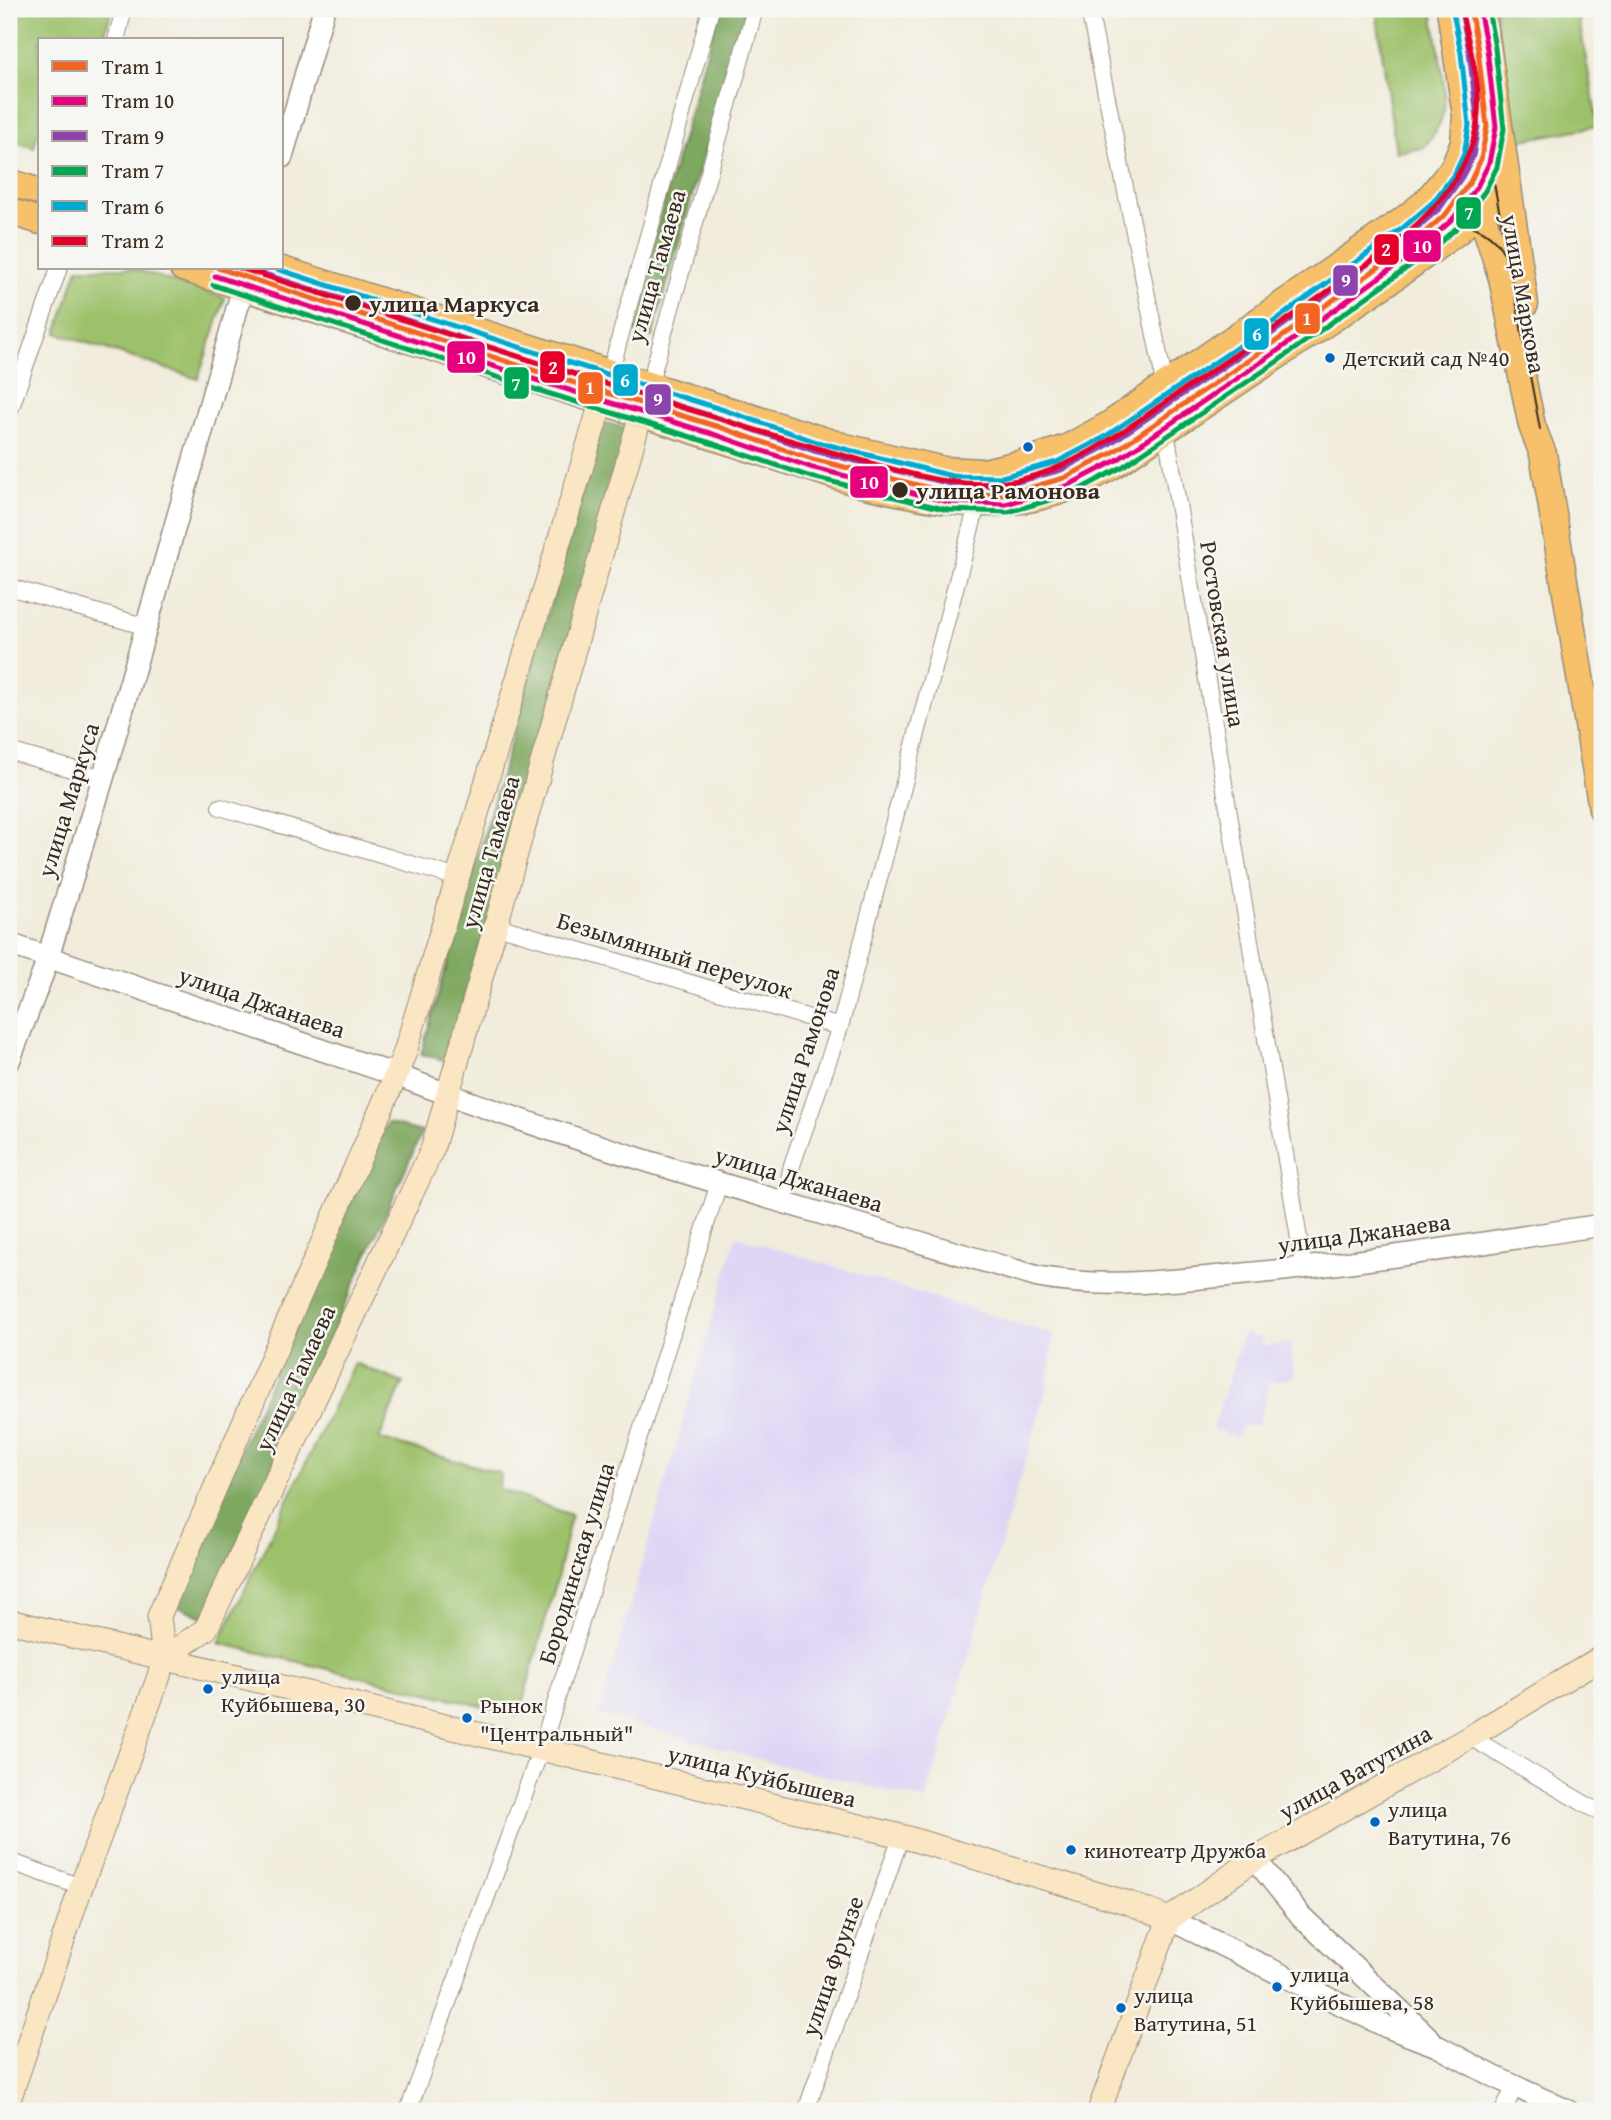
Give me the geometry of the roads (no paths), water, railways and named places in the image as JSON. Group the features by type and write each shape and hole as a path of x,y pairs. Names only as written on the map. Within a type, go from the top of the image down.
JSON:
{"main road":[{"name":"улица Маркова","path":"1450,9 1466,117 1464,142 1468,174 1502,278 1532,426 1543,454 1602,810"},
{"name":"улица Маркова","path":"1482,9 1505,177 1547,426 1543,454"},
{"path":"282,270 845,447 944,470 984,472 1019,464 1069,447 1109,425 1374,243 1426,202 1454,167 1464,142"},
{"path":"196,270 246,278 602,402 861,484 945,502 977,505 1025,501 1076,485 1166,431 1431,250 1481,211 1495,195 1505,177"},
{"path":"9,182 38,191"},
{"path":"9,211 38,220"},
{"path":"1431,250 1468,247 1484,253 1502,278"},
{"name":"улица Тамаева","path":"9,2100 164,1658 159,1616 396,1075 610,373"},
{"name":"улица Тамаева","path":"164,1658 206,1629 432,1150 649,386"},
{"name":"улица Куйбышева","path":"9,1621 901,1836 1117,1899 1169,1919"},
{"name":"улица Ватутина","path":"1169,1919 1255,1858 1470,1737 1602,1657"},
{"path":"1099,2111 1169,1919"}],"street":[{"path":"117,38 124,9"},
{"path":"284,150 324,9"},
{"name":"улица Тамаева","path":"610,373 711,9"},
{"name":"улица Тамаева","path":"649,386 755,9"},
{"name":"Ростовская улица","path":"1089,9 1162,370 1166,431 1304,1269"},
{"path":"9,413 57,270"},
{"name":"улица Маркуса","path":"9,1061 48,956 103,778 246,278"},
{"name":"улица Рамонова","path":"784,1203 792,1165 840,1027 977,505"},
{"path":"9,587 147,628"},
{"path":"9,751 103,778"},
{"path":"220,807 458,878"},
{"name":"Безымянный переулок","path":"497,926 840,1027"},
{"name":"улица Джанаева","path":"9,944 449,1095 719,1183 1038,1277 1072,1283 1139,1284 1304,1269 1602,1225"},
{"name":"Бородинская улица","path":"408,2111 541,1749 719,1183"},
{"path":"1470,1737 1602,1814"},
{"name":"улица Фрунзе","path":"806,2111 901,1836"},
{"name":"улица Куйбышева","path":"1255,1858 1301,1916 1437,2046"},
{"path":"9,1861 82,1887"},
{"name":"улица Куйбышева","path":"1169,1919 1387,2027 1437,2046 1567,2111"},
{"path":"1503,2111 1515,2086"}],"tram line":[{"name":"2","path":"246,270 641,395 908,473 979,484 1026,478 1066,464 1121,433 1374,259 1399,240 1443,197 1460,172 1472,144 1478,114 1476,75 1461,9"},
{"name":"1","path":"224,270 812,459 950,493 1004,495 1064,478 1112,453 1268,347 1415,241 1446,214 1470,182 1481,159 1487,126 1470,9"},
{"name":"10","path":"215,276 810,467 949,502 1006,504 1067,486 1117,460 1273,354 1420,248 1452,220 1477,187 1489,163 1496,127 1487,49 1479,9"},
{"name":"7","path":"213,285 808,476 948,510 1008,512 1071,494 1122,467 1278,361 1425,255 1459,226 1485,191 1497,167 1504,129 1488,9"},
{"name":"9","path":"252,270 722,419 814,451 951,484 1003,486 1061,470 1108,445 1263,340 1410,234 1440,208 1473,156 1478,126 1461,11"},
{"name":"6","path":"280,270 817,442 952,476 1002,477 1057,462 1103,438 1258,333 1404,227 1433,202 1455,173 1464,154 1469,125 1461,53 1453,12"},
{"path":"1478,98 1540,429"},
{"path":"1434,226 1455,223 1476,228 1494,240 1506,258"}],"place":[{"name":"улица Маркуса","path":"353,303"},
{"name":"Детский сад №40","path":"1330,358"},
{"name":"улица Рамонова","path":"900,490"},
{"name":"улица Куйбышева, 30","path":"208,1689"},
{"name":"Рынок \"Центральный\"","path":"467,1718"},
{"name":"улица Ватутина, 76","path":"1375,1822"},
{"name":"кинотеатр Дружба","path":"1071,1850"},
{"name":"улица Куйбышева, 58","path":"1277,1987"},
{"name":"улица Ватутина, 51","path":"1121,2008"}]}
